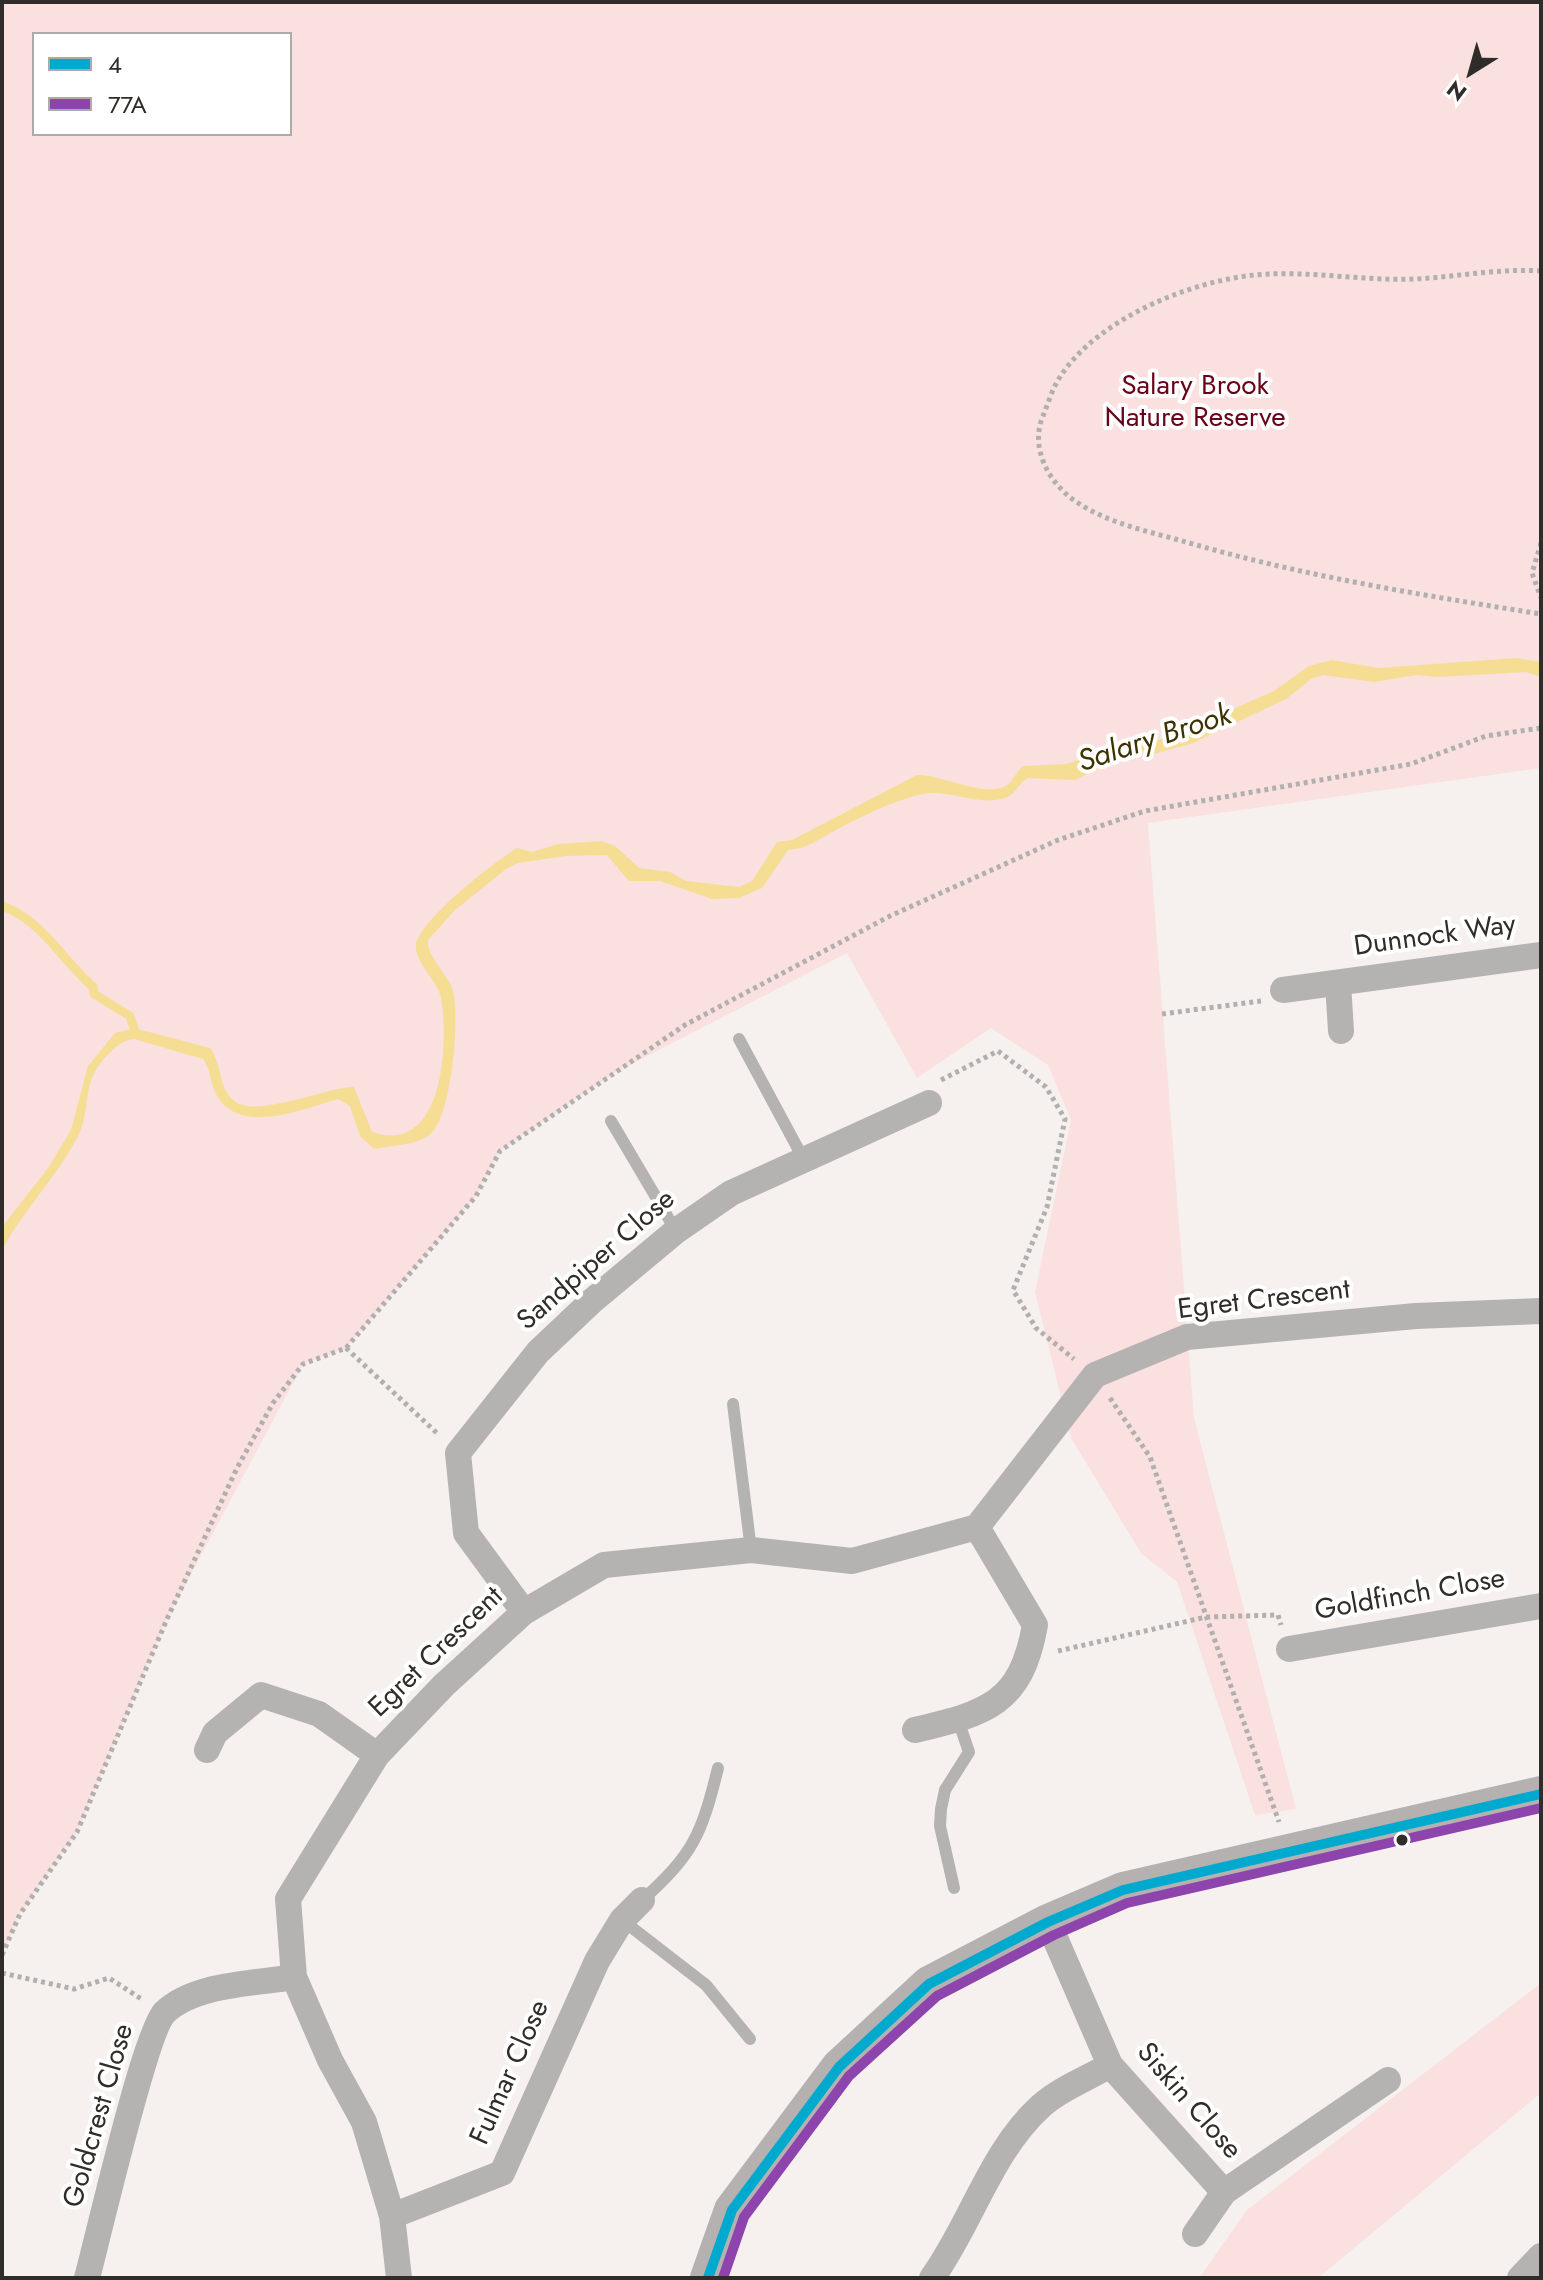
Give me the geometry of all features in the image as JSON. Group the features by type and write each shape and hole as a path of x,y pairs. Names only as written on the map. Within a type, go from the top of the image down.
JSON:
{"street":[{"name":"Dunnock Way","path":"1283,990 1541,955"},
{"name":"Dunnock Way","path":"1338,983 1341,1031"},
{"name":"Sandpiper Close","path":"458,1453 538,1352 592,1301 676,1231 731,1193 929,1103"},
{"name":"Egret Crescent","path":"399,2278 392,2216 364,2122 330,2060 294,1977 288,1899 377,1755 444,1685 524,1612 604,1565 751,1550 852,1561 977,1527 1095,1375 1187,1337 1416,1316 1541,1311"},
{"path":"458,1453 466,1533 524,1612"},
{"path":"915,1730 958,1720 1000,1702 1029,1659 1035,1625 977,1527"},
{"name":"Goldfinch Close","path":"1289,1649 1541,1606"},
{"path":"207,1750 215,1733 261,1695 319,1714 377,1755"},
{"path":"708,2278 732,2210 839,2067 929,1984 1048,1922 1123,1890 1541,1794"},
{"name":"Fulmar Close","path":"392,2216 502,2173 597,1961 622,1920 642,1900"},
{"name":"Siskin Close","path":"1048,1922 1110,2065 1224,2192"},
{"name":"Goldcrest Close","path":"87,2278 143,2069 163,2013 196,1994 294,1977"},
{"path":"932,2278 953,2249 1012,2139 1042,2105 1110,2065"},
{"name":"Siskin Close","path":"1195,2234 1224,2192 1388,2080"},
{"path":"1520,2278 1541,2256"}],"lane":[{"path":"739,1039 803,1158"},
{"path":"611,1121 676,1231"},
{"path":"733,1404 751,1550"},
{"path":"954,1888 940,1826 945,1790 969,1752 958,1720"},
{"path":"642,1900 673,1874 696,1841 718,1768"},
{"path":"622,1920 706,1985 750,2039"}],"path":[{"path":"1541,271 1509,269 1414,279 1267,274 1205,285 1158,302 1099,334 1060,377 1041,422 1038,443 1043,467 1077,503 1123,523 1272,567 1541,614"},
{"path":"1541,543 1532,573 1541,598"},
{"path":"1162,1014 1278,998 1283,990"},
{"path":"929,1103 922,1089 998,1051 1046,1087 1065,1119 1047,1207 1013,1290 1036,1328 1095,1375 1150,1457 1290,1853"},
{"path":"346,1348 458,1453"},
{"path":"1029,1659 1116,1635 1206,1617 1278,1615 1289,1649"},
{"path":"2,1973 74,1989 109,1978 163,2013"}],"green space":[{"name":"Salary Brook Nature Reserve","path":"2,2 1541,2 1541,768 1148,823 1194,1418 1296,1809 1255,1815 1177,1582 1141,1553 1071,1438 1035,1292 1071,1120 1048,1065 991,1028 917,1078 847,953 616,1072 500,1151 476,1196 346,1348 303,1364 167,1619 77,1832 20,1914 2,1955"},
{"path":"1541,1983 1541,2093 1318,2278 1199,2278 1247,2210"}],"shaded area":[{"path":"1516,658 1541,662 1541,677 1526,672 1437,677 1417,675 1374,682 1323,675 1311,679 1286,699 1193,743 1154,754 1124,756 1075,780 1028,778 1009,796 994,800 940,793 908,798 867,814 808,845 788,850 762,888 739,898 712,899 660,881 629,881 607,855 566,856 518,863 455,910 428,940 430,952 452,988 455,1042 449,1090 436,1127 428,1136 374,1149 360,1136 350,1106 338,1099 276,1116 244,1115 230,1110 219,1099 203,1059 134,1039 128,1040 112,1050 96,1070 78,1136 2,1250 2,1227 48,1168 71,1130 88,1066 115,1033 134,1028 210,1048 228,1093 242,1105 272,1105 354,1087 372,1132 396,1135 414,1128 428,1112 436,1091 444,1041 439,991 418,957 416,944 421,933 444,906 517,848 532,852 558,844 601,841 615,846 639,868 670,872 686,881 739,887 752,881 777,842 792,840 917,775 976,788 999,789 1007,785 1024,766 1067,764 1127,743 1156,741 1171,736 1274,691 1309,666 1332,660 1379,668"}],"waterway":[{"path":"2,906 16,912 40,930 93,987 94,994 130,1016 134,1028"}],"transit line":[{"name":"4","path":"708,2278 732,2210 839,2067 929,1984 1048,1922 1123,1890 1541,1794"},
{"name":"77A","path":"723,2278 744,2217 849,2076 937,1996 1054,1935 1127,1903 1541,1808"}],"water label":[{"name":"Salary Brook","path":"1155,740"}]}
